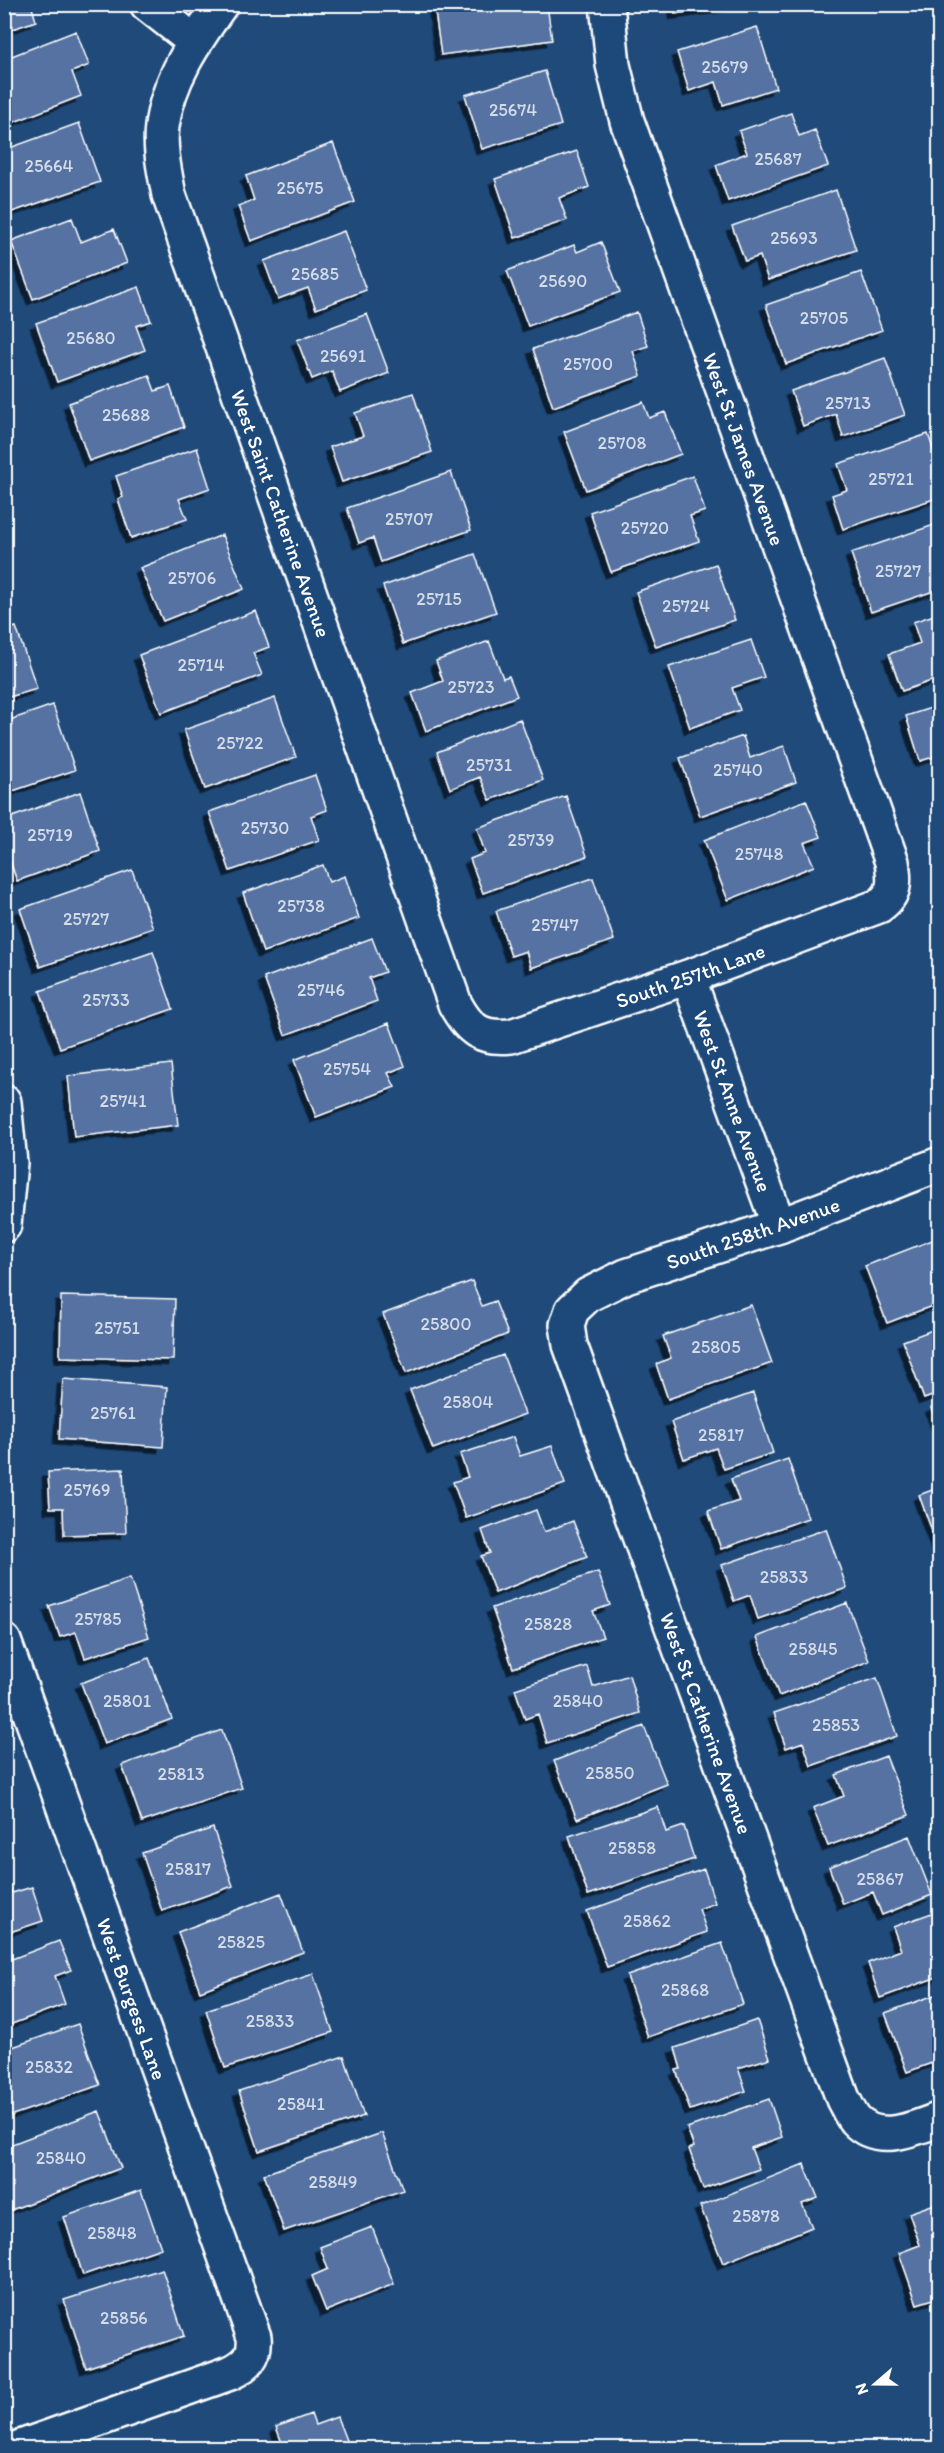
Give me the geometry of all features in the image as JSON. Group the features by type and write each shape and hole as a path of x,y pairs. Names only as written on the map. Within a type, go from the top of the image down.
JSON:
{"street":[{"path":"147,4 195,42"},
{"name":"West Saint Catherine Avenue","path":"221,4 195,42 172,85 162,127 169,195 455,1004 464,1020 479,1034"},
{"name":"West St James Avenue","path":"607,4 613,65 627,122 892,862 894,890"},
{"name":"South 257th Lane","path":"479,1034 494,1038 511,1036 688,977 879,906 889,899 894,890"},
{"name":"West St Anne Avenue","path":"688,977 779,1226"},
{"path":"4,1102 10,1163 4,1225"},
{"name":"South 258th Avenue","path":"572,1310 588,1295 626,1276 779,1226 939,1164"},
{"name":"West St Catherine Avenue","path":"572,1310 567,1325 570,1345 843,2099 855,2120 866,2128 887,2134 901,2132 939,2119"},
{"name":"West Burgess Lane","path":"4,1641 254,2337 255,2349 253,2357 239,2369 230,2373 18,2448"}],"building":[{"path":"4,4 31,4 36,21 4,32"},
{"path":"434,4 531,4 532,7 547,5 552,40 441,55"},
{"path":"674,4 745,4 675,14"},
{"path":"757,27 776,88 723,105 716,82 689,91 677,52"},
{"path":"76,31 89,65 72,72 81,96 4,126 4,59"},
{"path":"545,71 561,125 482,149 465,95"},
{"path":"791,113 799,136 815,130 828,166 728,201 716,165 747,153 739,131"},
{"path":"79,123 100,182 9,213 4,200 4,150"},
{"path":"333,143 355,202 251,241 238,206 254,200 246,176"},
{"path":"577,151 589,187 559,198 567,220 515,238 495,179"},
{"path":"836,190 856,250 768,280 760,256 745,261 732,226"},
{"path":"72,218 81,242 114,229 127,263 33,299 11,241"},
{"path":"344,231 366,290 316,309 308,288 278,299 264,261"},
{"path":"601,242 620,292 528,326 507,271 574,245 577,252"},
{"path":"861,272 882,330 786,364 766,305"},
{"path":"139,287 151,321 136,326 145,350 57,382 36,323"},
{"path":"637,312 648,346 633,351 641,376 553,407 533,349"},
{"path":"367,314 389,373 340,392 332,371 312,379 297,340"},
{"path":"885,358 905,415 843,437 836,414 803,426 791,391"},
{"path":"149,375 155,391 170,386 184,427 89,461 69,403"},
{"path":"413,393 432,452 342,482 330,447 363,436 355,413"},
{"path":"643,402 649,418 665,412 681,454 586,490 564,432"},
{"path":"928,434 940,469 940,497 843,529 832,495 847,490 838,464"},
{"path":"197,448 210,488 179,499 187,519 131,538 118,499 123,497 116,476"},
{"path":"451,472 471,530 381,562 373,538 359,543 347,508"},
{"path":"693,476 705,511 690,516 699,541 611,572 590,512"},
{"path":"940,523 940,589 871,612 851,553"},
{"path":"222,535 244,589 163,621 140,568"},
{"path":"475,554 496,612 403,644 383,586"},
{"path":"716,564 735,620 656,647 636,592"},
{"path":"256,611 269,647 253,653 262,675 161,713 139,655"},
{"path":"940,613 940,678 902,691 889,654 920,643 913,622"},
{"path":"16,627 37,689 9,697 4,682 4,630"},
{"path":"751,640 764,677 732,688 740,710 690,728 669,667"},
{"path":"489,641 503,678 509,676 517,696 426,731 412,693 443,681 436,661"},
{"path":"275,698 296,757 205,789 184,730"},
{"path":"53,705 75,770 4,794 4,722"},
{"path":"940,705 940,755 920,761 906,716"},
{"path":"520,719 543,780 490,800 480,777 450,789 437,752"},
{"path":"743,736 750,758 784,746 796,782 700,816 680,758"},
{"path":"315,775 327,810 311,816 319,840 230,871 209,812"},
{"path":"80,792 100,851 17,881 7,852 4,853 4,820"},
{"path":"566,796 587,856 483,893 470,859 485,853 477,828"},
{"path":"806,800 821,837 804,843 814,866 728,900 704,840"},
{"path":"323,865 329,882 345,876 359,918 263,952 243,893"},
{"path":"132,870 153,928 40,967 20,909"},
{"path":"593,878 614,940 531,968 526,951 511,956 496,911"},
{"path":"372,938 385,972 369,978 377,1001 285,1035 264,978"},
{"path":"153,952 173,1009 60,1048 40,991"},
{"path":"389,1023 405,1066 388,1073 395,1087 316,1117 294,1060"},
{"path":"171,1064 178,1125 74,1137 68,1076"},
{"path":"940,1237 940,1303 887,1323 865,1266"},
{"path":"472,1281 482,1306 495,1301 508,1334 406,1373 383,1314"},
{"path":"61,1296 175,1299 173,1360 60,1357"},
{"path":"751,1305 772,1363 668,1399 656,1364 671,1358 663,1336"},
{"path":"940,1327 940,1393 924,1399 903,1341"},
{"path":"503,1355 525,1414 433,1449 410,1390"},
{"path":"63,1379 167,1387 163,1447 59,1439"},
{"path":"753,1393 773,1453 724,1469 716,1448 684,1459 671,1422"},
{"path":"940,1405 940,1431 931,1408"},
{"path":"513,1437 520,1456 552,1446 565,1484 466,1518 453,1482 468,1477 460,1454"},
{"path":"788,1459 808,1518 721,1549 708,1511 739,1501 731,1479"},
{"path":"123,1469 126,1533 64,1535 63,1508 50,1508 48,1472"},
{"path":"940,1487 940,1553 919,1495"},
{"path":"536,1510 544,1532 573,1521 587,1557 495,1593 481,1556 490,1553 482,1530"},
{"path":"826,1529 847,1588 758,1619 750,1595 734,1601 722,1565"},
{"path":"598,1572 610,1605 593,1611 603,1637 513,1668 492,1608"},
{"path":"130,1578 149,1637 85,1658 76,1632 60,1637 49,1606"},
{"path":"847,1603 869,1661 779,1696 757,1637"},
{"path":"149,1658 172,1719 104,1744 81,1683"},
{"path":"587,1666 593,1687 629,1675 640,1713 547,1743 538,1714 525,1719 515,1689"},
{"path":"877,1678 897,1736 811,1766 803,1742 786,1748 774,1713"},
{"path":"644,1726 667,1784 577,1819 554,1761"},
{"path":"222,1730 242,1788 142,1822 122,1765"},
{"path":"886,1756 909,1815 828,1846 813,1808 844,1796 836,1775"},
{"path":"658,1807 666,1832 684,1826 694,1859 588,1895 569,1836"},
{"path":"213,1828 233,1886 162,1911 142,1853"},
{"path":"909,1836 932,1895 882,1915 873,1892 843,1904 829,1867"},
{"path":"704,1869 715,1903 699,1909 707,1932 607,1967 587,1911"},
{"path":"4,1872 12,1893 32,1887 43,1921 4,1934"},
{"path":"281,1893 303,1952 200,1991 178,1932"},
{"path":"940,1910 940,1976 880,1998 868,1963 901,1950 893,1927"},
{"path":"59,1941 71,1970 55,1976 65,2004 4,2027 4,1962"},
{"path":"722,1943 743,2004 648,2037 627,1976"},
{"path":"313,1974 333,2032 225,2068 206,2010"},
{"path":"940,1993 940,2060 907,2072 885,2013"},
{"path":"757,2020 770,2058 738,2068 746,2091 690,2110 676,2070 681,2069 675,2048"},
{"path":"78,2024 100,2085 4,2118 4,2050"},
{"path":"344,2056 364,2116 259,2151 239,2091"},
{"path":"769,2099 782,2137 751,2148 759,2169 703,2189 689,2149 694,2147 687,2128"},
{"path":"99,2111 121,2168 11,2210 4,2192 4,2147"},
{"path":"382,2133 403,2190 284,2231 264,2174"},
{"path":"804,2164 818,2198 802,2204 812,2227 723,2263 700,2206"},
{"path":"141,2190 161,2248 83,2275 64,2217"},
{"path":"940,2202 940,2297 917,2304 899,2253 920,2245 909,2213"},
{"path":"372,2227 394,2284 326,2311 312,2276 328,2269 320,2247"},
{"path":"162,2269 184,2336 86,2368 64,2300"},
{"path":"311,2414 315,2425 337,2417 349,2448 284,2448 276,2427"},
{"path":"256,2443 257,2448 241,2448"}]}
